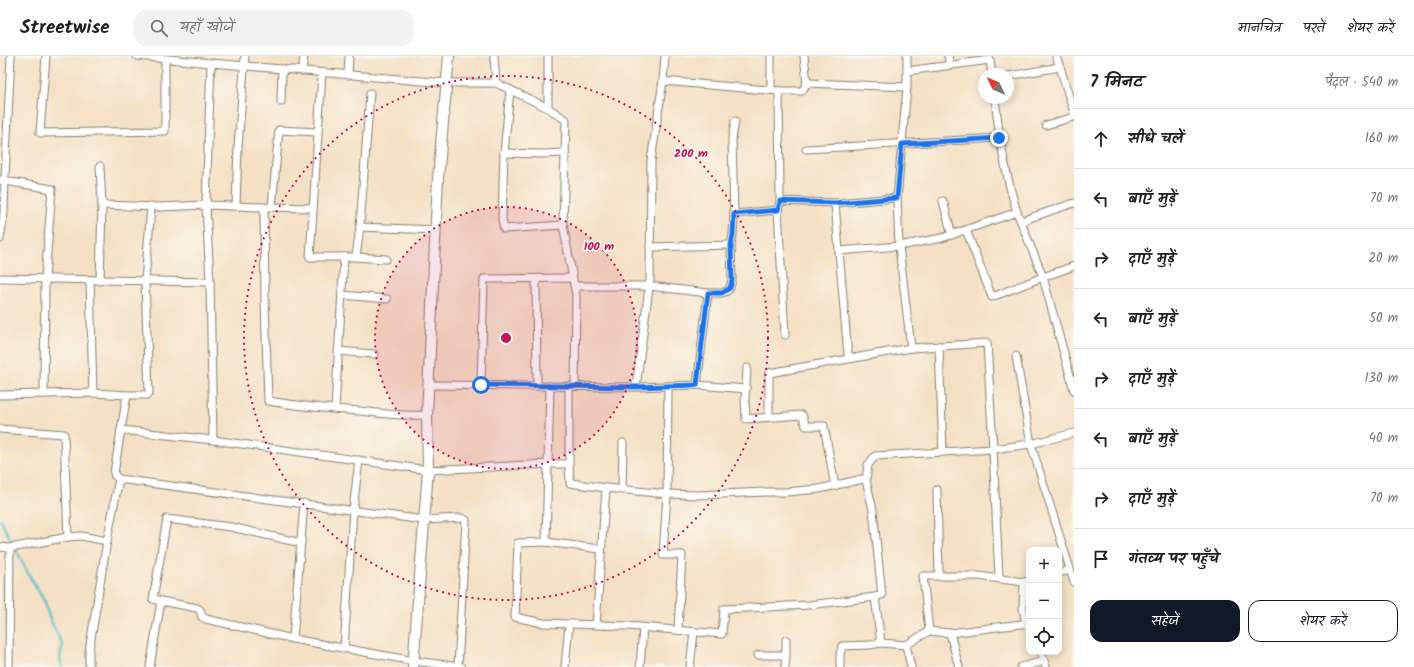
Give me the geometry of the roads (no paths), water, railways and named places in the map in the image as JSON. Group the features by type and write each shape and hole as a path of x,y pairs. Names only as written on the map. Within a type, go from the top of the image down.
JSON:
{"street":[{"path":"0,239 4,213 2,180 11,56"},
{"path":"46,56 40,133 165,131 165,59"},
{"path":"137,56 165,59 206,60 244,66 446,83 496,83 548,108 566,120 563,225 576,295 569,464 570,483 622,490 698,495 786,492 819,489 863,479 866,480"},
{"path":"236,206 238,147 245,56"},
{"path":"302,71 304,56"},
{"path":"348,75 349,56"},
{"path":"413,664 428,470 427,415 438,178 449,56"},
{"path":"494,56 496,83"},
{"path":"548,56 548,108"},
{"path":"636,387 649,286 651,161 663,81 665,56"},
{"path":"771,56 771,90"},
{"path":"663,81 780,91 802,91 807,83 804,56"},
{"path":"907,56 907,88 897,198 899,246 911,348"},
{"path":"948,56 950,65"},
{"path":"1056,56 1074,113"},
{"path":"907,71 990,58 991,68"},
{"path":"206,60 206,205 210,282 212,440"},
{"path":"1014,75 1060,67"},
{"path":"281,102 282,69"},
{"path":"322,73 310,257 356,257 386,259"},
{"path":"807,83 907,88"},
{"path":"510,90 504,153 502,219 504,229 563,225"},
{"path":"780,91 780,201 778,210 785,335"},
{"path":"356,257 360,227 370,93"},
{"path":"996,104 999,138 1009,186 1017,212 1043,277 1074,390"},
{"path":"1046,125 1074,117"},
{"path":"574,286 649,286 708,293 722,293 730,288 732,280 731,245 734,214 732,139 734,121"},
{"path":"272,207 279,130 318,132"},
{"path":"806,149 999,138"},
{"path":"504,153 565,153"},
{"path":"100,166 102,205 100,281"},
{"path":"2,180 52,189 45,279 44,394"},
{"path":"780,201 835,203 897,198"},
{"path":"943,201 952,235"},
{"path":"835,203 848,355 854,358"},
{"path":"1021,221 1074,203"},
{"path":"102,205 151,207 206,205 313,208"},
{"path":"0,395 93,393 147,395 149,393 145,281 151,207"},
{"path":"264,207 268,401 409,416 427,415"},
{"path":"734,214 778,210"},
{"path":"839,251 899,246 942,238 1017,212"},
{"path":"360,227 436,230"},
{"path":"966,230 992,297 1074,266"},
{"path":"650,247 731,245"},
{"path":"335,409 344,257"},
{"path":"0,278 210,282"},
{"path":"481,385 484,279 572,278"},
{"path":"536,279 537,386"},
{"path":"90,280 93,393"},
{"path":"697,385 708,293"},
{"path":"342,295 387,299"},
{"path":"769,417 769,373 911,348 987,343 999,578"},
{"path":"939,346 943,452"},
{"path":"338,351 374,354"},
{"path":"1016,356 1031,444 1074,582"},
{"path":"747,368 746,419 802,415 806,426 824,426 835,486"},
{"path":"429,385 636,387 697,385 746,389"},
{"path":"546,542 550,386"},
{"path":"668,386 667,494 663,555 682,555 678,630"},
{"path":"128,395 114,473 119,479 424,520 462,518 466,520 458,667"},
{"path":"0,429 64,434 68,537"},
{"path":"122,430 212,440 428,470 569,464"},
{"path":"600,549 546,542 518,543 514,618 543,623 678,630 722,634 724,609 810,605 875,597 882,595 873,510 866,480 868,465 875,456 993,449 1031,444 1074,433"},
{"path":"622,490 623,443"},
{"path":"344,649 359,460"},
{"path":"89,667 91,638 119,479"},
{"path":"596,625 600,549 606,488"},
{"path":"937,490 939,576"},
{"path":"293,639 304,503"},
{"path":"301,543 231,527 167,519 153,600 197,608 200,610 202,617 206,619 293,639 413,664 462,667"},
{"path":"0,547 10,548 81,536 107,541"},
{"path":"9,667 10,548"},
{"path":"1062,572 1070,570"},
{"path":"929,631 923,576 978,576 1026,582 1023,608 1026,619"},
{"path":"875,597 880,643"},
{"path":"150,667 161,601"},
{"path":"0,609 9,609"},
{"path":"840,667 840,654 842,646 870,645 880,643 906,645 929,631 950,633 1026,623"},
{"path":"565,667 569,624"},
{"path":"640,667 643,628"},
{"path":"690,667 694,632"},
{"path":"950,633 959,667"},
{"path":"785,667 786,640"},
{"path":"906,645 911,667"},
{"path":"758,655 786,655"},
{"path":"1021,667 1045,664"}],"waterway":[{"path":"0,519 45,602 49,617 63,646 60,657 62,667"}]}
